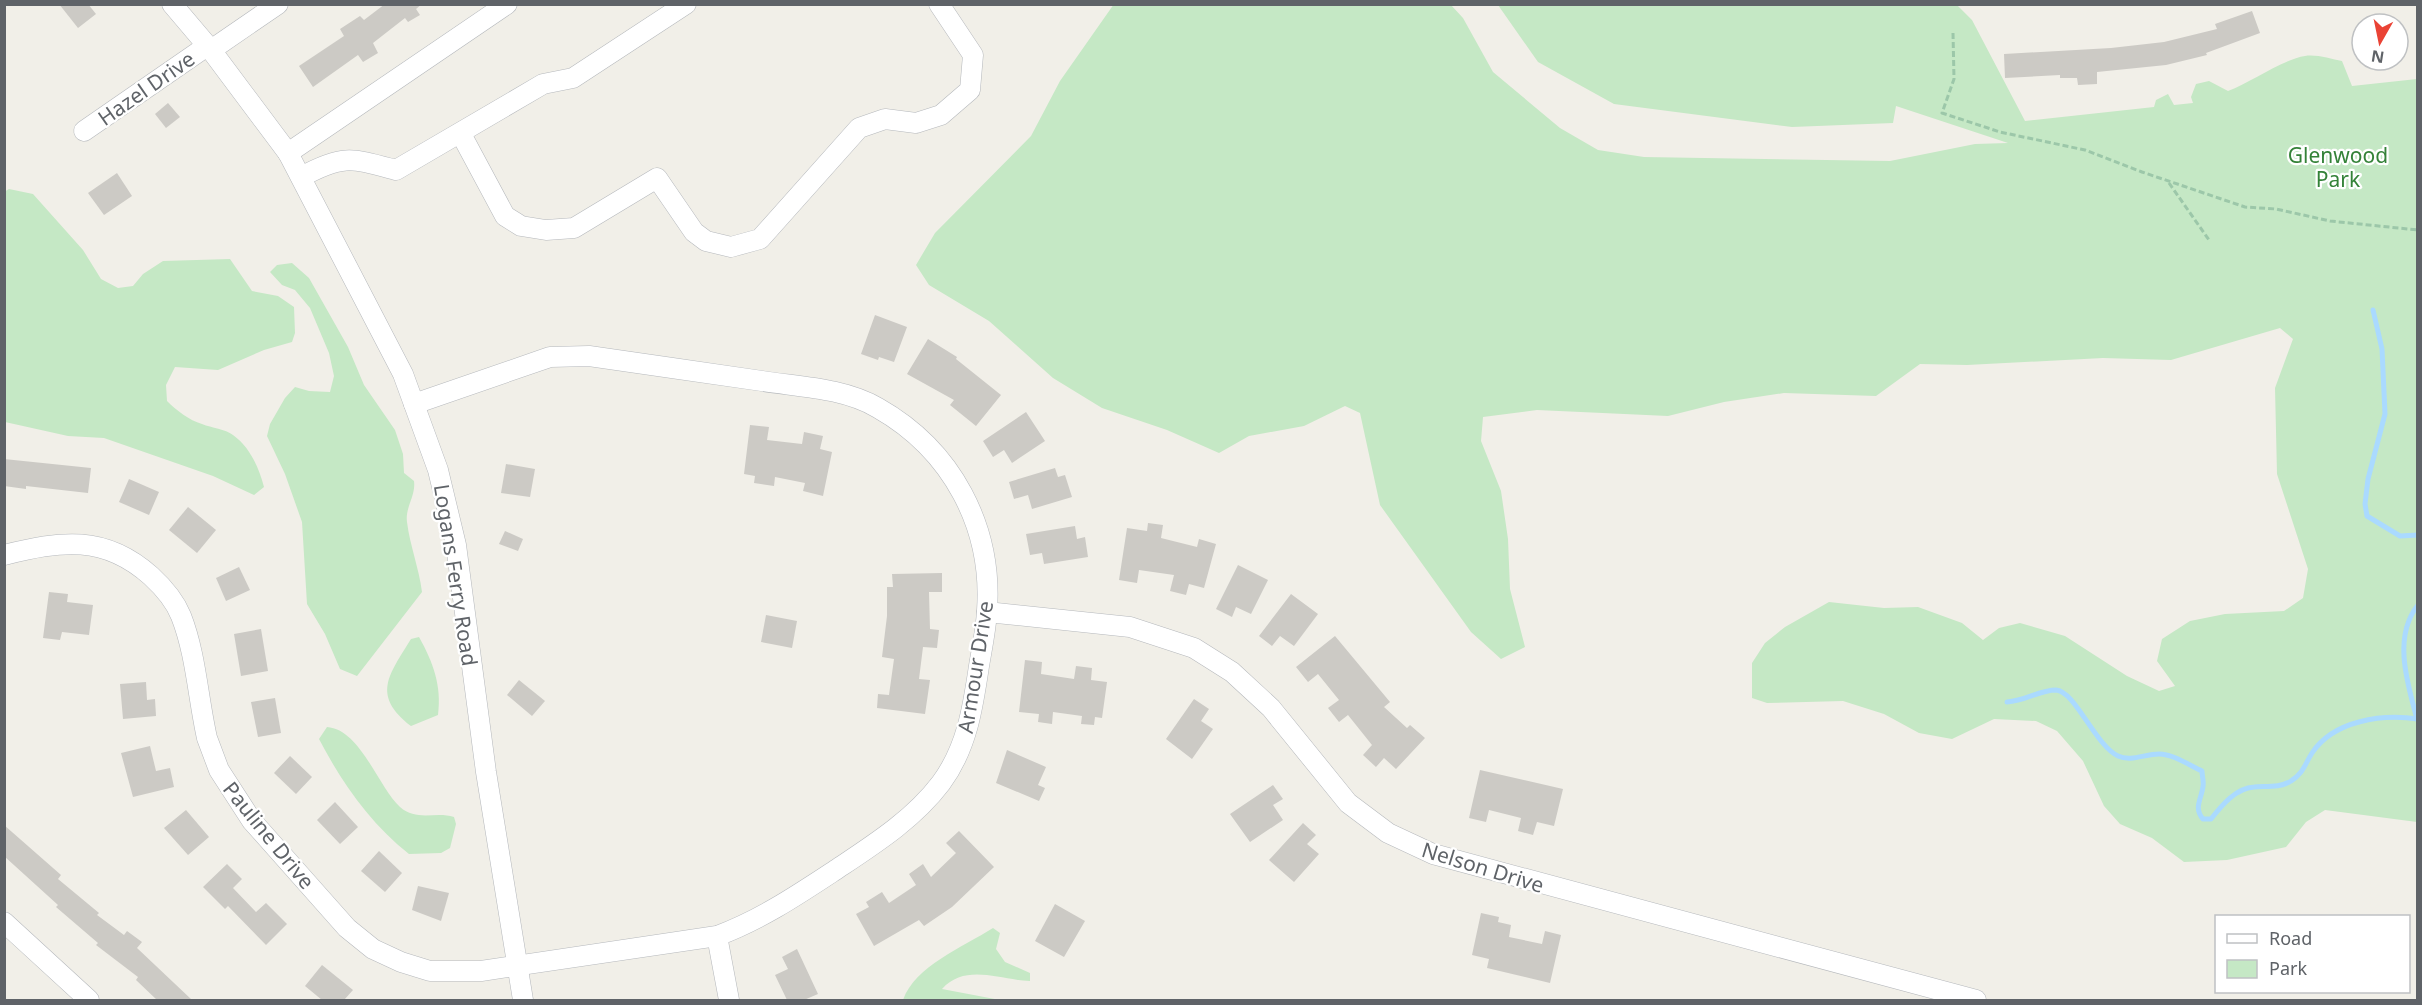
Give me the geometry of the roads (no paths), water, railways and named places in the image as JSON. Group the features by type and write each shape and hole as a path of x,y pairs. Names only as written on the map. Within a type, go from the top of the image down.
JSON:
{"street":[{"name":"Logans Ferry Road","path":"172,4 209,48 288,153 403,374 438,470 451,520 486,772 523,1000"},
{"name":"Hazel Drive","path":"84,131 278,4"},
{"path":"288,153 507,4"},
{"path":"301,177 325,164 351,158 396,170 543,84 573,78 686,4"},
{"path":"461,134 505,216 521,226 546,230 574,228 657,178 694,232 706,241 731,247 760,239 859,128 885,119 916,123 941,115 970,90 973,56 939,4"},
{"name":"Armour Drive","path":"414,404 529,363 570,355 828,391 863,401 892,417 923,440 960,485 983,549 987,612 972,715 949,772 924,804 889,834 780,907 750,923 717,936 518,967"},
{"name":"Pauline Drive","path":"4,555 55,544 101,547 137,564 164,590 176,606 184,627 207,738 219,770 252,821 362,942 386,956 430,971 463,972 518,967"},
{"name":"Nelson Drive","path":"987,612 1130,627 1174,639 1194,648 1232,672 1271,708 1348,803 1368,821 1410,845 1454,862 1976,1000"},
{"path":"4,922 89,1000"},
{"path":"717,936 729,1000"}],"waterway":[{"path":"2373,310 2382,349 2385,414 2368,479 2365,504 2367,516 2400,536 2418,535"},
{"path":"2417,719 2404,661 2404,646 2410,618 2418,605"},
{"path":"2007,702 2056,690 2070,699 2101,741 2118,756 2128,758 2164,754 2202,771 2203,784 2198,807 2203,819 2211,819 2241,790 2278,786 2291,781 2301,772 2321,742 2346,726 2374,719 2418,719"}],"park label":[{"name":"Glenwood Park","path":"2338,167"}]}
